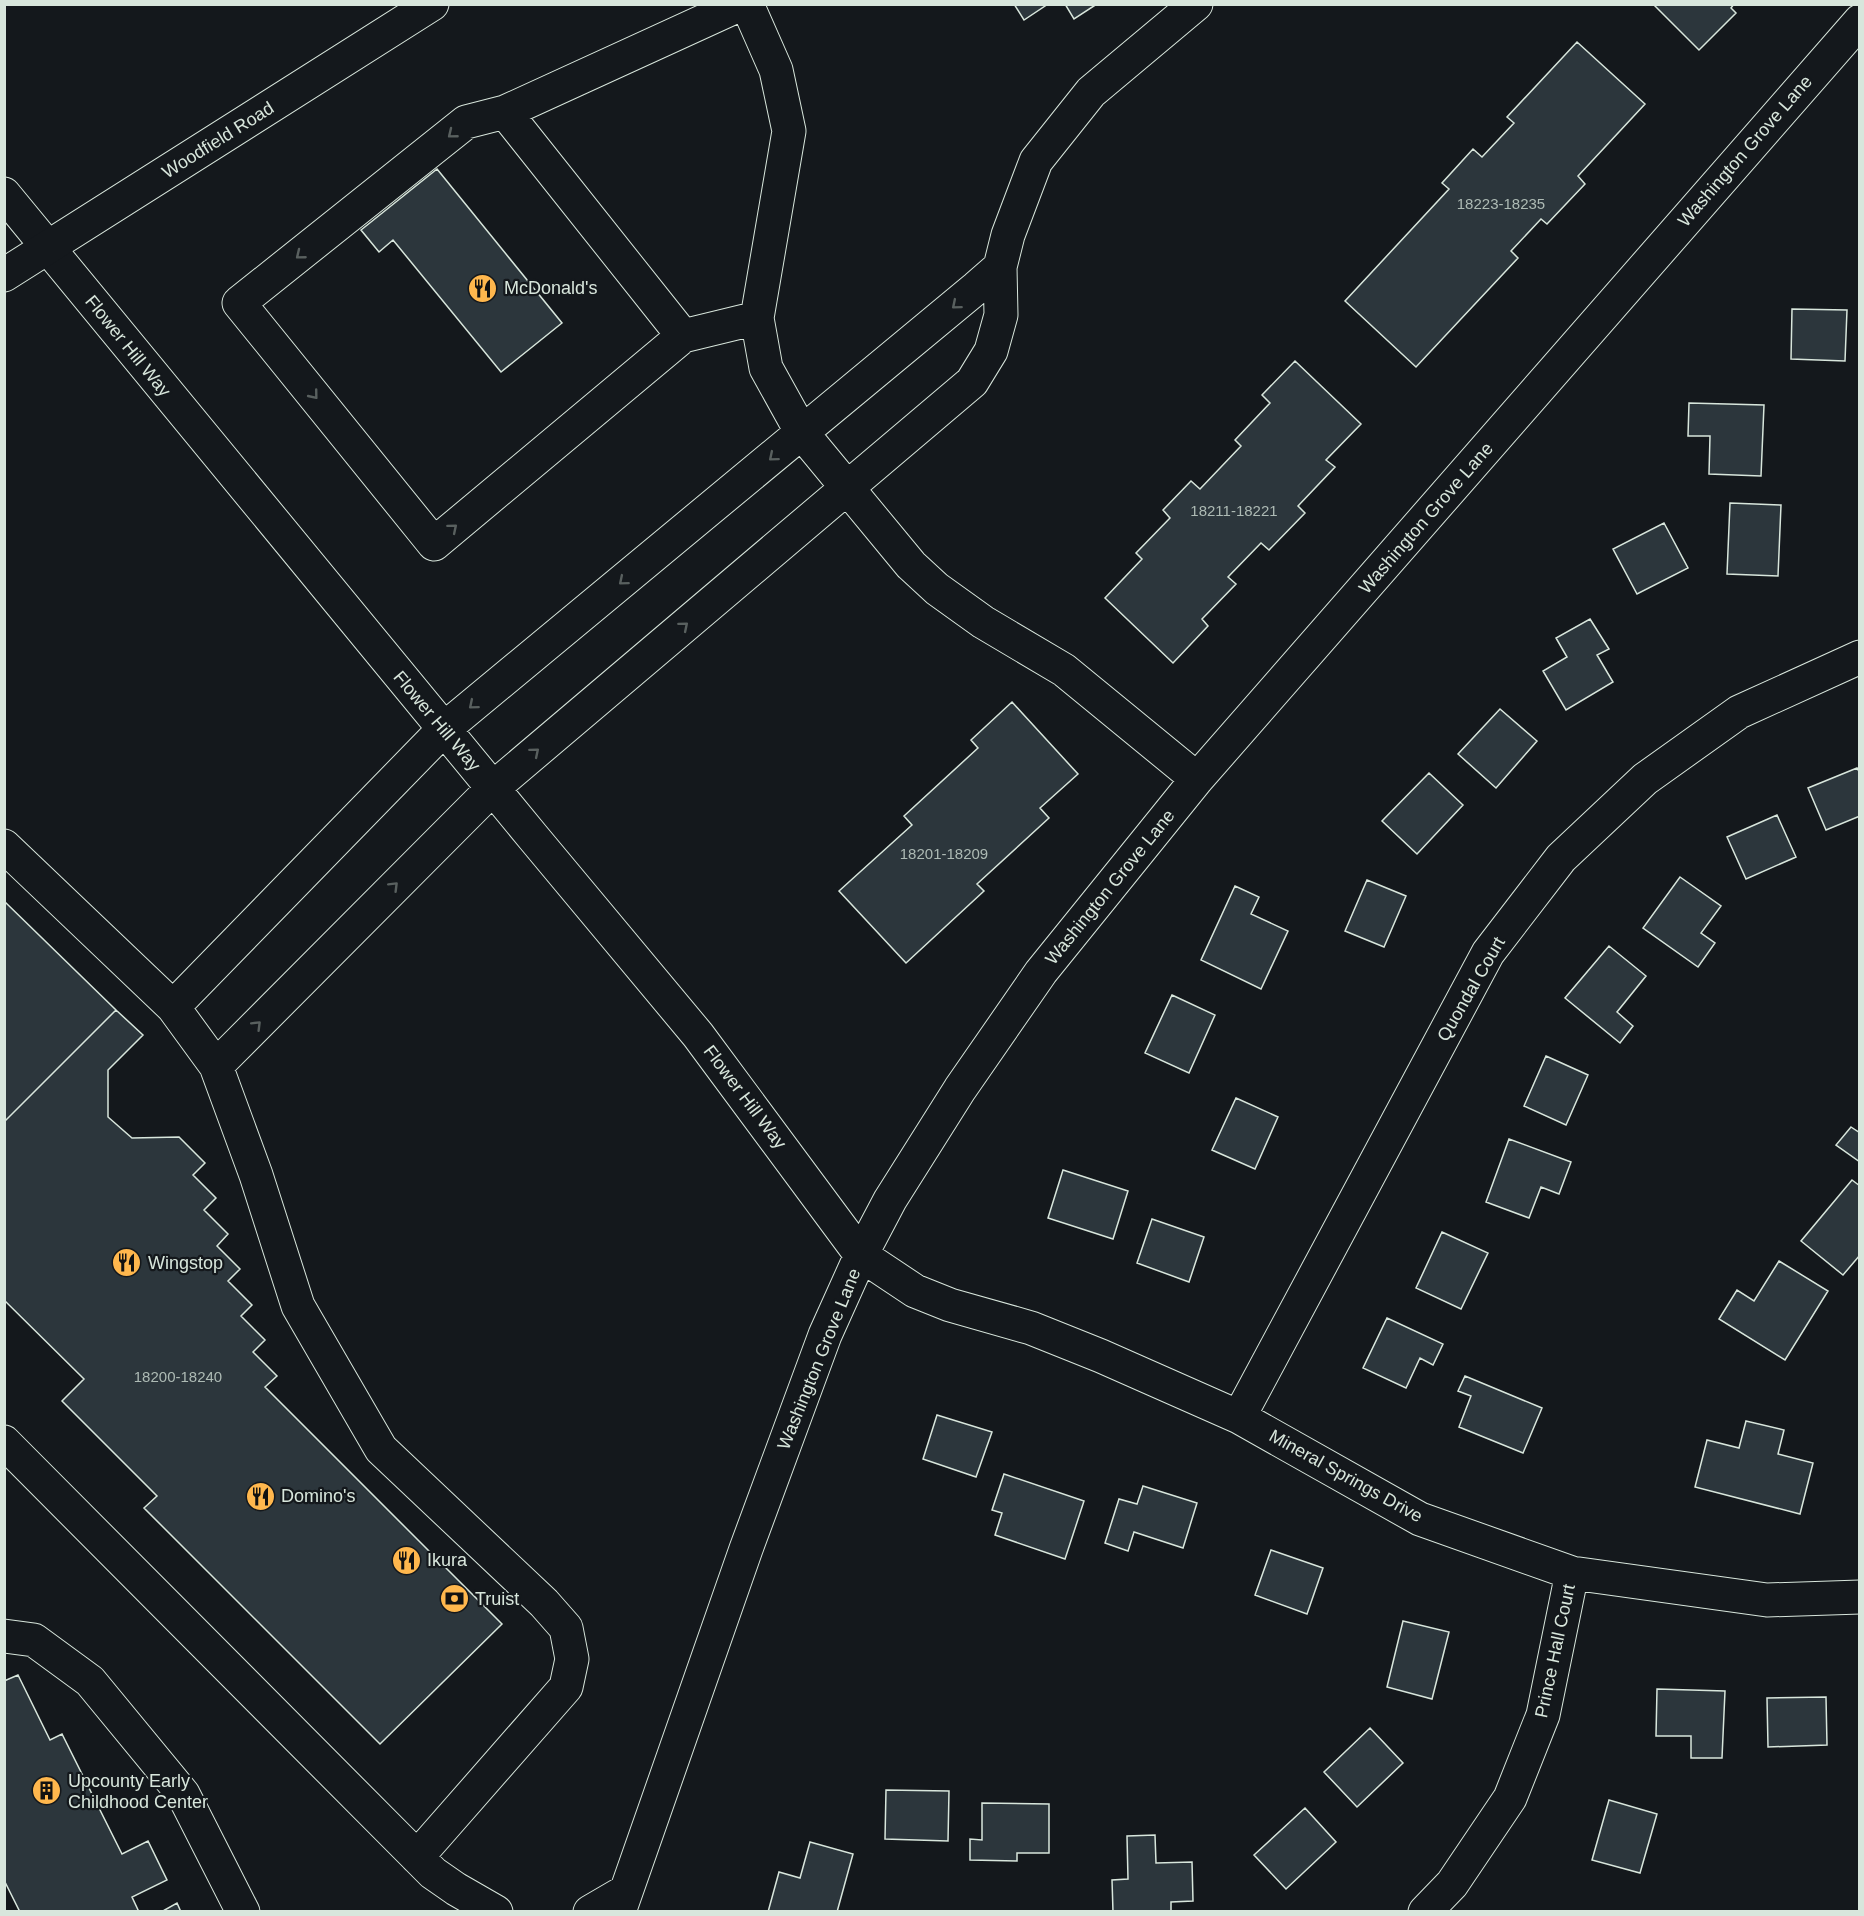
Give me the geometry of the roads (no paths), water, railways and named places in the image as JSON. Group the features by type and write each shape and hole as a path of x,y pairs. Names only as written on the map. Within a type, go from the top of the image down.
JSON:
{"street":[{"name":"Woodfield Road","path":"4,275 432,4"},
{"path":"741,4 505,112 466,122 239,303 434,544 683,336 757,318"},
{"path":"747,4 776,70 789,131 757,318 766,368 802,433 911,565 937,589 983,622 1064,670 1197,779"},
{"path":"216,1066 493,788 972,382 991,351 1000,315 1000,267 1008,235 1036,161 1091,92 1196,4"},
{"name":"Washington Grove Lane","path":"622,1901 825,1335 861,1255 890,1200 954,1099 1041,972 1197,779 1860,21"},
{"path":"505,112 683,336"},
{"name":"Flower Hill Way","path":"4,194 698,1035 861,1255"},
{"path":"173,1007 444,729 1000,267"},
{"name":"Quondal Court","path":"1239,1417 1488,953 1561,858 1645,779 1739,712 1860,657"},
{"path":"4,846 173,1007 216,1066 256,1175 298,1306 381,1449 544,1603 566,1628 572,1659 566,1687 417,1857"},
{"name":"Mineral Springs Drive","path":"861,1255 915,1291 950,1305 1031,1328 1239,1417 1420,1519 1572,1573 1767,1600 1860,1597"},
{"path":"4,1442 459,1900 496,1911"},
{"name":"Prince Hall Court","path":"1425,1911 1452,1884 1510,1798 1543,1715 1572,1573"},
{"path":"4,1636 34,1640 90,1681 183,1794 243,1911"},
{"path":"590,1911 622,1901"}],"place":[{"name":"McDonald's","path":"483,288"},
{"name":"Wingstop","path":"127,1263"},
{"name":"Domino's","path":"260,1496"},
{"name":"Ikura","path":"406,1560"},
{"name":"Truist","path":"454,1599"},
{"name":"Upcounty Early Childhood Center","path":"47,1791"}]}
